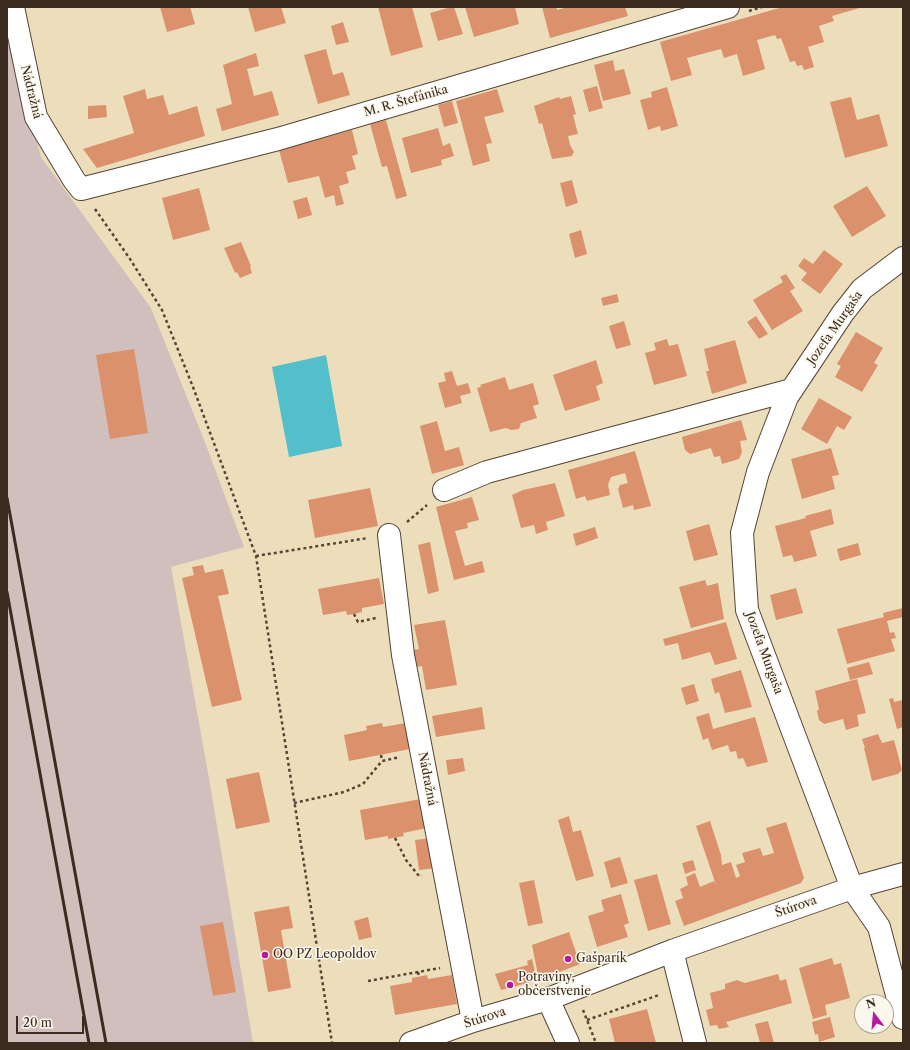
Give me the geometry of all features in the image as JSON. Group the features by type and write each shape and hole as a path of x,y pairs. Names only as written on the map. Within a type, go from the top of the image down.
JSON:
{"street":[{"name":"Nádražná","path":"13,7 36,117 81,189"},
{"name":"M. R. Štefánika","path":"81,189 278,139 728,7"},
{"name":"Jozefa Murgaša","path":"852,888 747,610 742,533 758,472 787,397 843,313 862,289 903,258"},
{"path":"444,490 487,472 792,390"},
{"name":"Nádražná","path":"389,535 403,656 474,1021"},
{"name":"Štúrova","path":"411,1043 474,1021 548,998 672,951 852,888 903,874"},
{"path":"852,888 879,927 903,1018"},
{"path":"672,951 695,1043"},
{"path":"548,998 568,1043"}],"path":[{"path":"81,189 130,259 162,310 193,387 256,556 332,1043"},
{"path":"256,556 389,535 413,517 444,490"},
{"path":"294,803 344,792 363,784 382,761 422,753"},
{"path":"381,755 382,761"},
{"path":"395,838 406,860 419,876 446,880"},
{"path":"368,980 462,963"},
{"path":"418,972 419,976"},
{"path":"574,988 596,1043"}],"shaded area":[{"path":"7,20 10,41 41,157 151,308 203,437 244,547 171,567 210,784 253,1043 7,1043"}],"water":[{"path":"326,355 342,446 289,457 272,367"}],"building":[{"path":"160,7 190,7 195,24 167,32"},
{"path":"248,7 281,7 286,23 255,32"},
{"path":"378,7 412,7 423,47 391,56"},
{"path":"454,7 463,34 438,41 430,13"},
{"path":"465,7 515,7 519,24 474,37"},
{"path":"542,7 556,7 557,10 568,7 625,7 628,16 550,38"},
{"path":"783,7 863,7 832,16 834,21 819,26 824,42 808,47 814,67 804,70 802,65 797,66 795,61 790,62 781,38 777,39 775,35 757,40 765,69 743,76 737,54 724,58 721,49 687,58 692,75 671,81 660,42"},
{"path":"343,22 349,42 336,45 331,26"},
{"path":"326,49 333,75 343,72 350,95 318,104 304,55"},
{"path":"256,53 259,66 247,69 254,96 272,91 279,115 222,131 216,109 232,104 223,65"},
{"path":"613,60 615,71 624,69 631,94 603,101 594,65"},
{"path":"597,86 603,108 589,112 583,90"},
{"path":"667,87 678,126 661,131 660,126 648,130 640,100 652,97 651,92"},
{"path":"145,89 147,99 163,95 169,115 197,106 205,136 97,168 83,149 134,133 123,96"},
{"path":"497,89 504,112 484,117 492,143 486,144 490,161 473,166 456,101"},
{"path":"571,96 576,114 573,115 578,134 568,136 570,145 574,152 572,156 552,159 542,123 539,124 534,106 559,97 560,99"},
{"path":"851,97 857,120 879,114 888,146 845,158 830,102"},
{"path":"452,101 458,123 444,127 438,105"},
{"path":"106,105 107,117 88,119 88,106"},
{"path":"386,120 407,196 396,199 387,166 382,167 370,124"},
{"path":"438,128 443,146 450,143 454,156 441,160 442,165 411,173 402,138"},
{"path":"352,130 358,154 352,156 356,169 346,172 349,183 339,186 344,204 336,206 334,195 325,198 319,176 288,183 279,150"},
{"path":"572,180 578,203 566,207 560,183"},
{"path":"867,186 886,216 852,237 833,206"},
{"path":"199,188 210,230 173,240 162,198"},
{"path":"307,197 312,215 298,219 293,201"},
{"path":"581,230 587,254 575,258 569,234"},
{"path":"241,242 251,266 252,273 240,278 237,272 235,273 224,248"},
{"path":"824,250 843,264 820,294 801,280 807,273 798,266 804,258 813,264"},
{"path":"786,274 795,288 790,291 803,311 772,330 753,300 783,282 780,277"},
{"path":"617,294 619,302 603,306 601,298"},
{"path":"756,316 768,334 759,339 747,322"},
{"path":"624,321 631,345 616,349 609,326"},
{"path":"856,332 883,348 874,363 878,365 862,392 835,377 841,366 837,364"},
{"path":"667,339 669,346 678,344 687,376 654,385 645,353 656,350 654,343"},
{"path":"735,340 747,383 712,394 706,371 709,371 704,349"},
{"path":"134,349 148,433 110,439 96,355"},
{"path":"596,360 603,383 596,386 600,400 565,411 553,375"},
{"path":"452,371 457,386 468,383 471,393 460,396 462,403 445,408 438,383 446,381 444,373"},
{"path":"505,377 509,390 533,383 539,404 533,406 537,418 521,423 519,429 511,430 506,428 490,432 477,388 481,387 480,385"},
{"path":"819,398 852,417 844,430 837,426 827,444 801,429"},
{"path":"741,420 747,440 740,441 742,452 739,459 722,464 720,456 714,457 711,448 690,454 685,450 682,437"},
{"path":"437,421 445,451 459,447 464,465 432,474 420,426"},
{"path":"831,448 839,475 832,476 835,489 802,499 791,459"},
{"path":"635,451 651,506 634,510 633,505 623,508 618,489 620,485 628,483 625,473 611,477 608,485 610,495 587,501 585,496 576,499 568,470"},
{"path":"555,483 565,516 546,522 548,530 536,534 534,525 521,528 512,495 523,490"},
{"path":"370,488 378,526 315,538 308,500"},
{"path":"472,497 479,520 467,523 468,528 455,531 465,566 482,561 485,572 454,580 436,507"},
{"path":"831,509 834,524 810,531 817,556 794,562 792,555 783,557 775,526 806,518 805,516"},
{"path":"709,524 718,555 694,561 686,531"},
{"path":"595,527 598,538 576,546 573,534"},
{"path":"430,542 439,591 428,594 418,545"},
{"path":"858,543 861,555 840,561 837,549"},
{"path":"203,565 205,573 223,569 229,594 218,596 242,700 212,707 182,578 194,575 192,567"},
{"path":"379,578 384,604 362,608 362,612 354,614 347,615 346,611 323,615 318,589"},
{"path":"705,580 707,586 718,583 724,619 691,628 679,587"},
{"path":"796,588 803,613 776,620 770,595"},
{"path":"903,608 903,617 887,621 890,633 894,632 896,638 891,639 895,651 847,664 837,629 884,617 883,613"},
{"path":"445,620 457,685 426,690 422,666 416,667 413,650 419,649 414,625"},
{"path":"726,622 737,659 715,665 710,652 682,660 678,643 665,646 663,639"},
{"path":"869,662 873,674 850,680 847,668"},
{"path":"741,670 752,707 725,713 719,692 715,694 711,679"},
{"path":"857,679 866,713 857,715 859,726 846,730 843,719 824,724 819,720 817,711 819,709 815,691"},
{"path":"694,684 699,701 686,705 681,688"},
{"path":"893,698 894,702 903,700 903,727 897,729 889,699"},
{"path":"482,707 485,729 436,737 432,716"},
{"path":"709,713 713,729 755,717 768,762 747,767 743,758 738,759 736,751 730,752 728,745 712,750 708,738 703,740 696,717"},
{"path":"382,723 383,727 406,723 410,749 349,761 344,735 367,730 366,726"},
{"path":"878,734 882,743 894,740 902,770 898,774 872,781 862,739"},
{"path":"463,758 465,771 448,775 446,760"},
{"path":"259,772 270,822 236,829 226,779"},
{"path":"421,799 427,828 403,833 404,836 388,839 388,836 365,840 360,810"},
{"path":"569,816 573,832 581,830 594,876 576,881 558,820"},
{"path":"710,821 721,855 722,865 731,862 736,878 740,876 736,865 745,862 742,853 760,848 763,856 774,853 766,828 786,822 804,878 801,883 684,926 675,901 683,898 680,889 688,885 686,877 695,873 700,887 714,881 716,885 696,826"},
{"path":"431,838 436,868 419,870 415,840"},
{"path":"620,857 628,883 611,888 604,862"},
{"path":"693,860 696,870 685,874 682,863"},
{"path":"657,874 671,924 648,931 634,880"},
{"path":"534,880 543,923 528,926 519,883"},
{"path":"621,894 629,923 624,925 628,937 597,947 588,916 604,911 601,900"},
{"path":"289,906 293,928 281,930 291,988 268,992 254,912"},
{"path":"368,917 372,937 359,940 354,921"},
{"path":"223,922 236,992 213,996 200,926"},
{"path":"569,932 580,964 539,980 532,945"},
{"path":"832,958 834,965 841,963 850,998 825,1005 827,1015 813,1019 799,968"},
{"path":"532,959 536,976 531,977 532,982 501,990 495,974 528,965 527,961"},
{"path":"778,974 780,981 786,979 792,1003 726,1022 729,1027 719,1029 717,1025 710,1026 706,1010 713,1008 710,993 725,989 725,984 737,980 745,983"},
{"path":"427,975 428,979 452,975 457,1004 395,1015 390,986 412,982 412,978"},
{"path":"647,1009 656,1043 615,1043 609,1019"},
{"path":"830,1017 835,1037 819,1042 818,1034 815,1035 812,1022"},
{"path":"768,1021 774,1043 760,1043 755,1024"}],"railway":[{"path":"7,498 106,1043"},
{"path":"7,592 89,1043"}],"place":[{"name":"OO PZ Leopoldov","path":"265,955"},
{"name":"Gašparík","path":"568,959"},
{"name":"Potraviny, občerstvenie","path":"510,985"}]}
